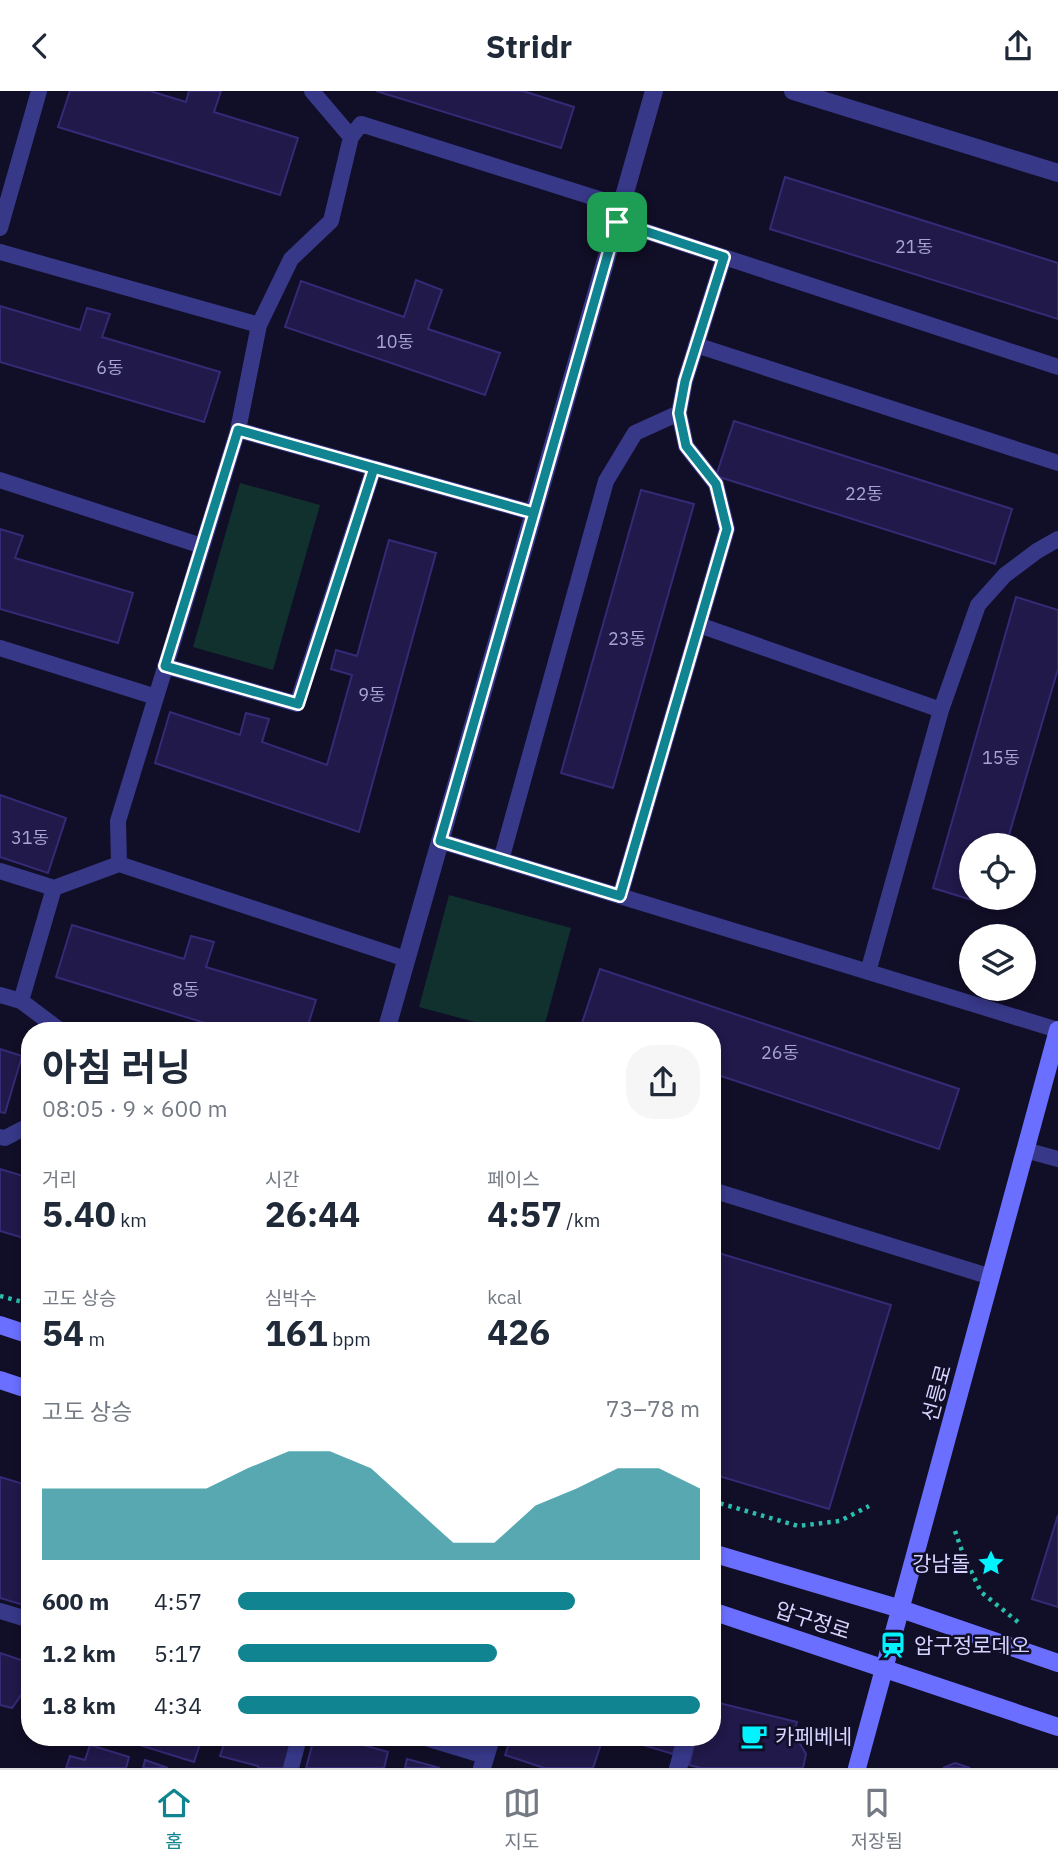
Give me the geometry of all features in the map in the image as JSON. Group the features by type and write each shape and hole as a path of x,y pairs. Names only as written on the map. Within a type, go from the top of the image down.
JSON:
{"main road":[{"name":"선릉로","path":"857,1768 1058,1030"},
{"path":"0,1325 21,1332"},
{"path":"0,1380 21,1387"},
{"name":"압구정로","path":"721,1556 901,1609 1058,1663"},
{"name":"압구정로","path":"721,1614 886,1667 1058,1727"}],"street":[{"path":"388,1022 654,91"},
{"path":"793,91 1058,173"},
{"path":"678,1768 685,1746"}],"lane":[{"path":"0,228 39,91"},
{"path":"312,91 351,137"},
{"path":"119,864 118,821 238,430 259,325 291,260 331,221 351,137 361,124 619,214 724,257 1058,367"},
{"path":"0,252 259,325"},
{"path":"620,896 727,529 716,484 686,446 679,413 685,381 724,257"},
{"path":"696,345 1058,463"},
{"path":"501,860 606,481 635,433 679,413"},
{"path":"238,430 534,513"},
{"path":"165,666 298,704 374,468"},
{"path":"0,480 202,546"},
{"path":"869,972 941,710 978,605 1004,575 1058,539"},
{"path":"699,625 941,710"},
{"path":"0,648 156,697"},
{"path":"440,841 1058,1030"},
{"path":"0,871 54,888 119,864 406,959"},
{"path":"21,1001 54,888"},
{"path":"0,995 21,1001 49,1022"},
{"path":"0,1137 5,1138 21,1130"},
{"path":"1025,1150 1058,1159"},
{"path":"721,1193 991,1277"},
{"path":"0,1611 21,1617"},
{"path":"291,1768 297,1746"},
{"path":"445,1746 484,1762"}],"path":[{"path":"0,1296 21,1302"},
{"path":"721,1504 798,1526 840,1521 869,1506"},
{"path":"956,1531 963,1554 981,1592 1021,1625"}],"green space":[{"path":"240,483 320,505 273,670 193,647"},
{"path":"449,895 571,928 545,1022 475,1022 419,1007"}],"building":[{"path":"70,91 150,91 186,102 189,91 221,91 214,112 298,138 280,195 58,127"},
{"path":"376,91 523,91 574,107 561,148"},
{"path":"785,177 1058,263 1058,319 770,229"},
{"path":"416,280 442,290 428,329 500,353 485,395 285,327 301,281 404,317"},
{"path":"0,306 80,330 87,308 110,314 102,337 220,372 204,422 0,362"},
{"path":"734,421 1012,509 995,564 716,476"},
{"path":"641,490 694,504 613,788 561,773"},
{"path":"0,529 23,536 15,558 133,593 118,643 0,609"},
{"path":"389,540 436,553 359,832 155,763 170,712 240,735 246,713 269,719 262,742 327,765 352,675 331,669 336,650 357,656"},
{"path":"1016,597 1058,610 1058,669 1010,833 959,833 959,896 933,888"},
{"path":"0,795 66,818 48,873 0,857"},
{"path":"72,925 184,959 191,936 214,942 206,967 316,1000 309,1022 202,1022 56,977"},
{"path":"600,969 959,1089 939,1149 721,1076 721,1022 582,1022"},
{"path":"0,1049 21,1056 21,1059 5,1113 0,1112"},
{"path":"0,1169 21,1175 21,1237 0,1231"},
{"path":"721,1254 891,1305 829,1509 721,1477"},
{"path":"0,1477 21,1483 21,1604 0,1598"},
{"path":"1058,1515 1058,1607 1032,1599"},
{"path":"0,1653 21,1660 21,1695 12,1708 0,1705"},
{"name":"카페베네","path":"721,1703 797,1722 794,1734 806,1754 803,1768 701,1768 689,1765 694,1746 721,1746"},
{"path":"90,1746 129,1757 126,1768 66,1768 70,1756 85,1760"},
{"path":"142,1746 199,1746 194,1762"},
{"path":"223,1746 293,1746 286,1768 258,1768 220,1756"},
{"path":"312,1746 367,1746 388,1752 384,1768 306,1768"},
{"path":"508,1746 600,1746 593,1768 544,1768 505,1755"},
{"path":"646,1746 675,1746 673,1754"},
{"path":"407,1759 440,1768 405,1768"},
{"path":"145,1760 168,1768 143,1768"},
{"path":"955,1763 970,1768 943,1768"}],"place":[{"name":"강남돌","path":"991,1563"},
{"name":"압구정로데오","path":"893,1645"},
{"name":"카페베네","path":"754,1736"}],"route":[{"path":"617,222 534,513 374,468 298,704 165,666 238,430 454,490 534,513 440,841 620,896 727,529 716,484 686,446 679,413 685,381 724,257 617,222"}]}
